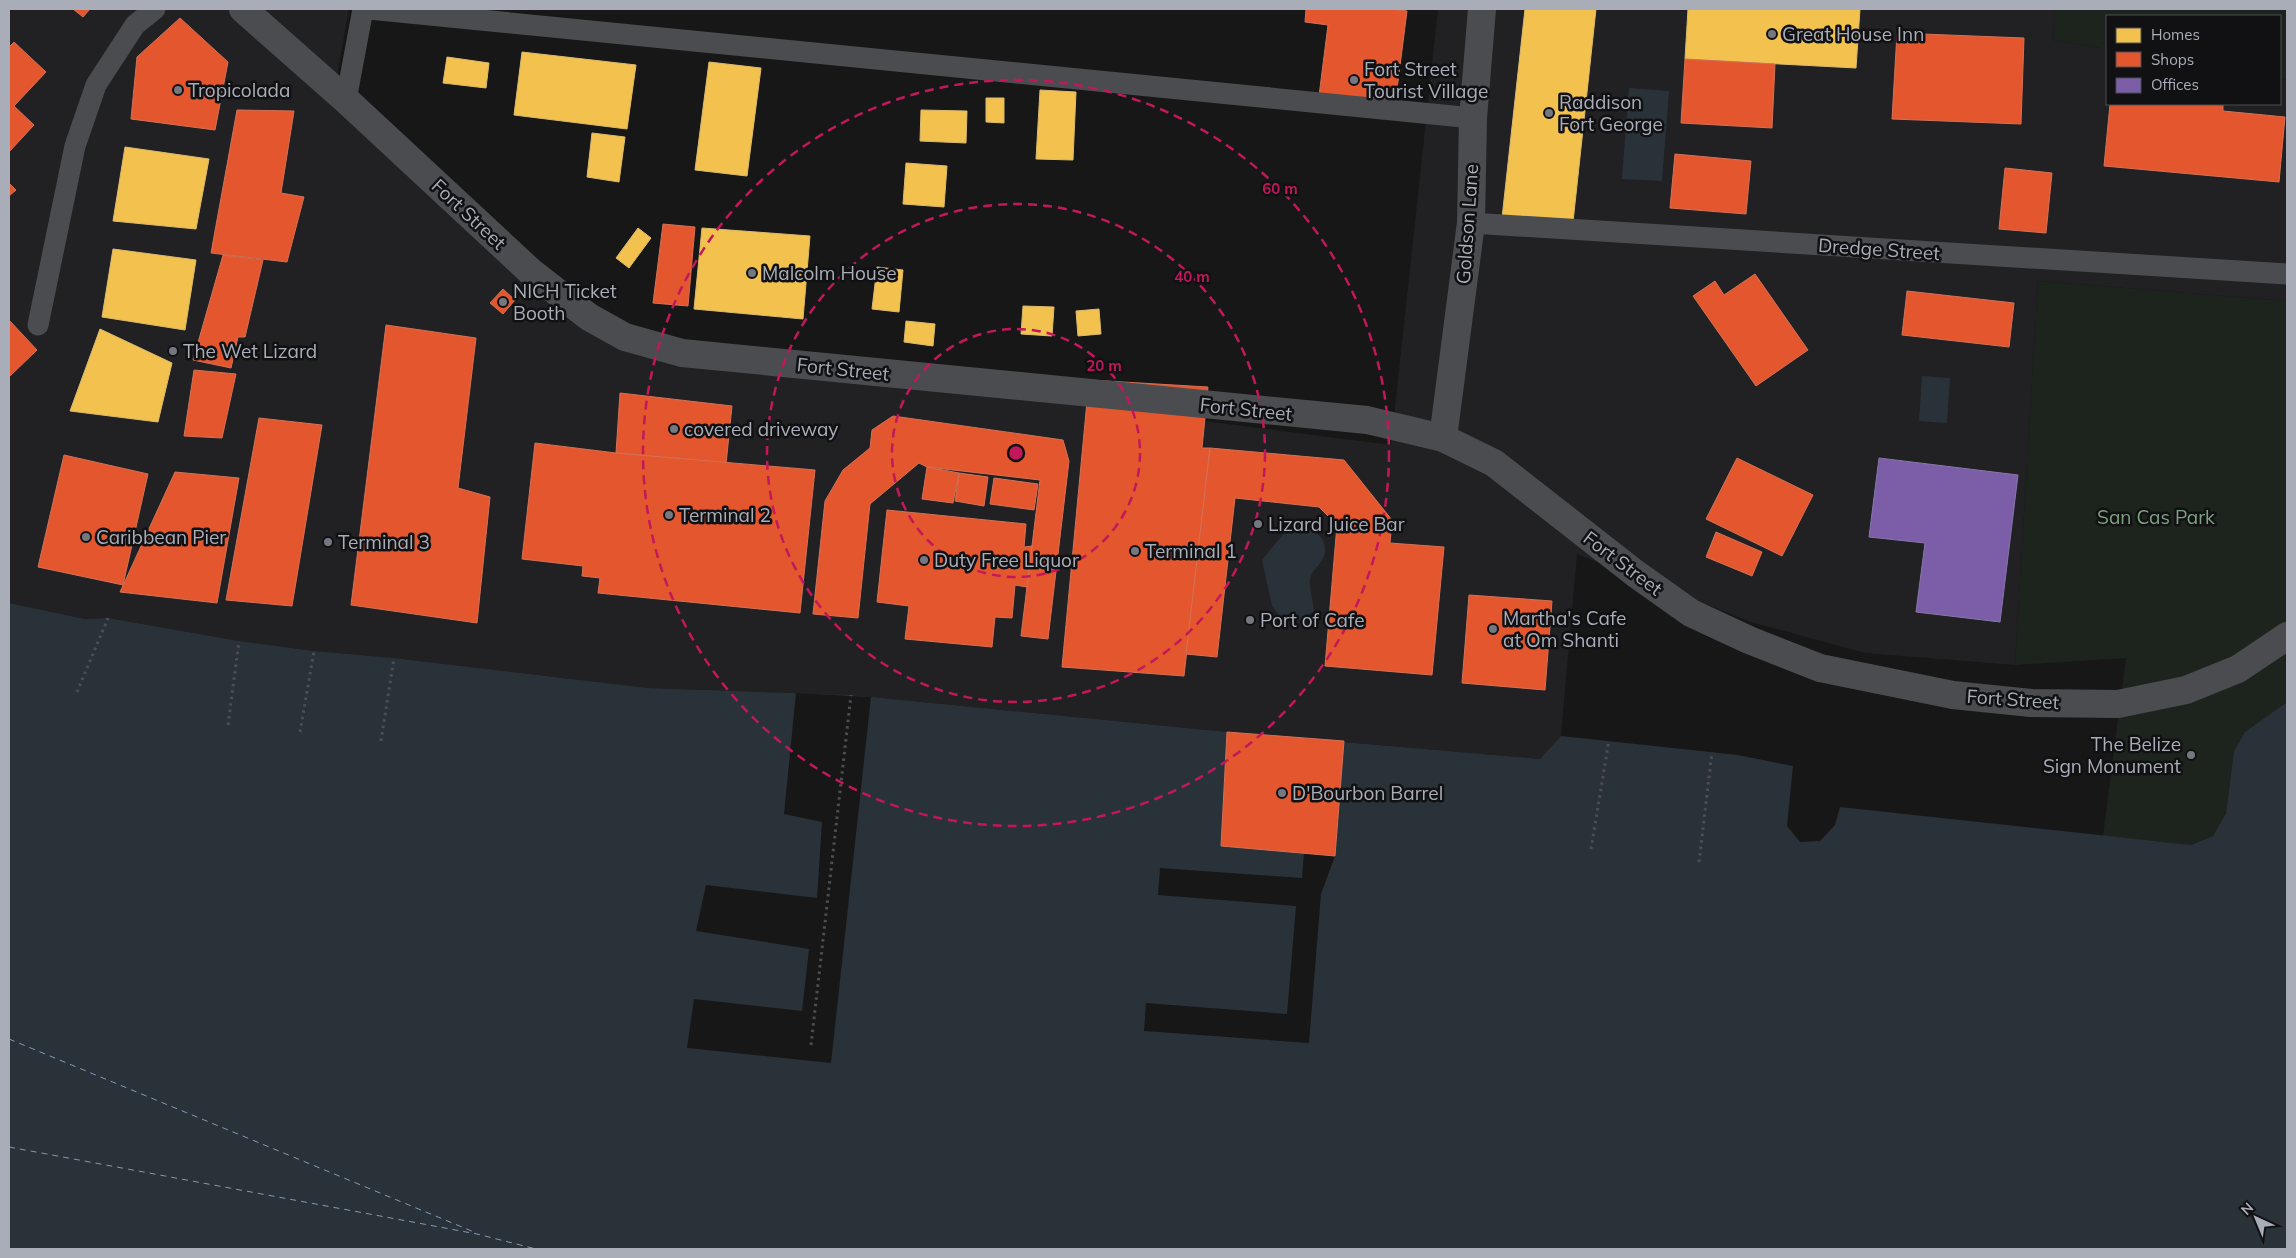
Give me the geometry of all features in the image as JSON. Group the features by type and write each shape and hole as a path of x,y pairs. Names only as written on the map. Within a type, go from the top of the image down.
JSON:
{"street":[{"name":"Fort Street","path":"244,9 346,100 530,271 589,317 625,337 682,353 1367,420 1443,438 1494,463 1636,574 1691,613 1749,640 1820,668 1953,695 2030,703 2118,704 2186,690 2238,669 2287,636"},
{"name":"Goldson Lane","path":"1443,438 1471,224 1473,118 1482,9"}],"lane":[{"path":"38,325 76,146 96,85 135,25 155,9"},
{"path":"346,100 363,9"},
{"path":"369,9 1473,118"},
{"name":"Dredge Street","path":"1471,224 2287,274"}],"path":[{"path":"77,692 108,618"},
{"path":"228,725 239,641"},
{"path":"300,732 314,651"},
{"path":"382,742 394,658"},
{"path":"811,1046 851,695"},
{"path":"1591,849 1609,740"},
{"path":"1699,862 1712,752"}],"shaded area":[{"path":"9,9 349,9 337,75 629,347 1391,445 1438,9 2055,9 2053,40 2106,49 2106,105 2281,105 2281,79 2287,80 2287,301 2038,281 2015,665 1865,653 1751,622 1577,554 1561,736 1540,759 1227,732 851,695 648,688 394,658 314,651 239,641 108,618 85,619 9,603"},
{"path":"1629,88 1669,91 1662,181 1622,179"},
{"path":"1922,376 1950,378 1947,423 1919,421"},
{"path":"1304,524 1313,529 1320,537 1325,546 1325,551 1323,559 1312,573 1310,580 1314,611 1298,621 1280,617 1272,605 1262,560 1290,526"},
{"path":"9,603 85,619 108,618 239,641 314,651 394,658 648,688 851,695 1227,732 1540,759 1561,736 1738,755 1793,766 1787,826 1800,842 1820,841 1835,825 1840,807 2191,845 2213,836 2226,813 2234,751 2245,732 2287,702 2287,1249 9,1249"}],"green space":[{"path":"2055,9 2287,9 2287,80 2281,79 2281,15 2106,15 2106,49 2053,40"},
{"name":"San Cas Park","path":"2038,281 2287,301 2287,702 2245,732 2234,751 2226,813 2213,836 2191,845 2103,836 2126,658 2015,665"}],"pier":[{"path":"796,693 871,697 831,1063 687,1048 694,999 802,1011 809,949 696,931 706,885 817,898 822,822 784,814"},
{"path":"1227,732 1344,741 1335,856 1321,894 1309,1043 1144,1031 1146,1003 1287,1014 1296,906 1158,895 1160,868 1302,878 1304,852 1221,846"}],"building: Homes":[{"name":"Raddison Fort George","path":"1525,9 1596,9 1573,222 1502,218"},
{"name":"Great House Inn","path":"1688,9 1860,9 1856,68 1685,59"},
{"path":"522,52 636,65 627,129 514,115"},
{"path":"447,57 489,63 486,88 443,83"},
{"path":"709,62 761,68 747,176 695,170"},
{"path":"1040,90 1076,92 1073,160 1036,159"},
{"path":"986,98 1004,98 1004,123 986,122"},
{"path":"921,110 967,111 966,143 920,141"},
{"path":"592,133 625,137 619,182 587,177"},
{"path":"125,147 209,159 196,229 113,221"},
{"path":"906,163 947,166 944,207 903,204"},
{"path":"638,228 651,238 629,268 616,258"},
{"name":"Malcolm House","path":"702,228 810,236 803,319 694,309"},
{"path":"113,249 196,260 185,330 102,317"},
{"path":"877,267 903,270 899,312 872,309"},
{"path":"1023,306 1054,307 1052,336 1021,334"},
{"path":"1099,309 1101,334 1078,336 1076,311"},
{"path":"906,321 935,324 933,346 904,342"},
{"path":"100,329 172,363 158,422 70,411"}],"building: Shops":[{"path":"73,9 90,9 83,17"},
{"path":"1306,9 1390,9 1407,11 1395,105 1319,96 1328,25 1305,22"},
{"name":"Tropicolada","path":"180,18 228,62 215,130 131,119 137,57"},
{"path":"1897,33 2024,38 2021,124 1892,119"},
{"path":"14,42 46,72 14,106 34,125 9,152 9,47"},
{"path":"1685,59 1775,64 1772,128 1681,123"},
{"path":"2110,105 2223,105 2223,111 2285,117 2279,182 2104,166"},
{"path":"237,110 294,111 281,193 304,197 287,262 211,253"},
{"path":"1675,154 1751,161 1746,214 1670,208"},
{"path":"2005,168 2052,173 2046,233 1999,229"},
{"path":"9,183 16,190 9,196"},
{"path":"663,224 695,227 688,306 653,303"},
{"path":"223,255 263,260 245,337 238,337 231,368 193,360"},
{"path":"1755,274 1808,350 1756,386 1693,296 1715,281 1724,295"},
{"name":"NICH Ticket Booth","path":"503,289 515,300 503,314 490,303"},
{"path":"1907,291 2014,303 2009,347 1902,335"},
{"path":"9,320 37,350 9,377"},
{"path":"386,325 476,338 458,488 490,497 477,623 351,605"},
{"path":"194,370 236,374 222,438 184,436"},
{"name":"Terminal 1","path":"1089,380 1208,387 1202,448 1210,448 1184,676 1062,667"},
{"name":"covered driveway","path":"620,393 732,406 726,464 616,453"},
{"path":"893,416 1063,440 1069,461 1048,639 1021,636 1040,480 927,467 919,463 870,504 858,618 813,614 825,501 843,470 870,448 872,430"},
{"path":"259,418 322,425 292,606 226,600"},
{"name":"Terminal 2","path":"535,443 616,453 815,470 800,613 598,593 600,578 582,576 583,566 522,559"},
{"name":"Terminal 1","path":"1210,448 1344,460 1392,520 1390,543 1444,547 1432,675 1325,666 1337,525 1319,507 1235,498 1217,657 1186,654"},
{"path":"64,455 148,474 123,585 38,567"},
{"path":"1737,458 1813,495 1782,556 1706,519"},
{"path":"927,467 959,473 953,503 922,499"},
{"path":"175,472 239,478 217,603 120,592"},
{"path":"959,473 988,477 984,506 955,501"},
{"path":"994,478 1038,484 1034,510 990,504"},
{"path":"887,510 1026,524 1024,547 1032,546 1027,587 1015,585 1012,618 995,617 992,647 905,639 909,606 877,602"},
{"path":"1716,532 1762,552 1752,576 1706,557"},
{"path":"1469,595 1552,601 1545,690 1462,683"},
{"name":"D'Bourbon Barrel","path":"1227,732 1344,741 1335,856 1221,846"}],"building: Offices":[{"path":"1879,458 2018,475 2000,622 1916,612 1925,543 1869,537"}],"ferry route":[{"path":"9,1039 474,1232"},
{"path":"9,1147 477,1234 536,1249"}],"place":[{"name":"Great House Inn","path":"1772,34"},
{"name":"Fort Street Tourist Village","path":"1354,80"},
{"name":"Tropicolada","path":"178,90"},
{"name":"Raddison Fort George","path":"1549,113"},
{"name":"Malcolm House","path":"752,273"},
{"name":"NICH Ticket Booth","path":"503,302"},
{"name":"The Wet Lizard","path":"173,351"},
{"name":"covered driveway","path":"674,429"},
{"name":"Terminal 2","path":"669,515"},
{"name":"Lizard Juice Bar","path":"1258,524"},
{"name":"Caribbean Pier","path":"86,537"},
{"name":"Terminal 3","path":"328,542"},
{"name":"Terminal 1","path":"1135,551"},
{"name":"Duty Free Liquor","path":"924,560"},
{"name":"Port of Cafe","path":"1250,620"},
{"name":"Martha's Cafe at Om Shanti","path":"1493,629"},
{"name":"The Belize Sign Monument","path":"2191,755"},
{"name":"D'Bourbon Barrel","path":"1282,793"}]}
